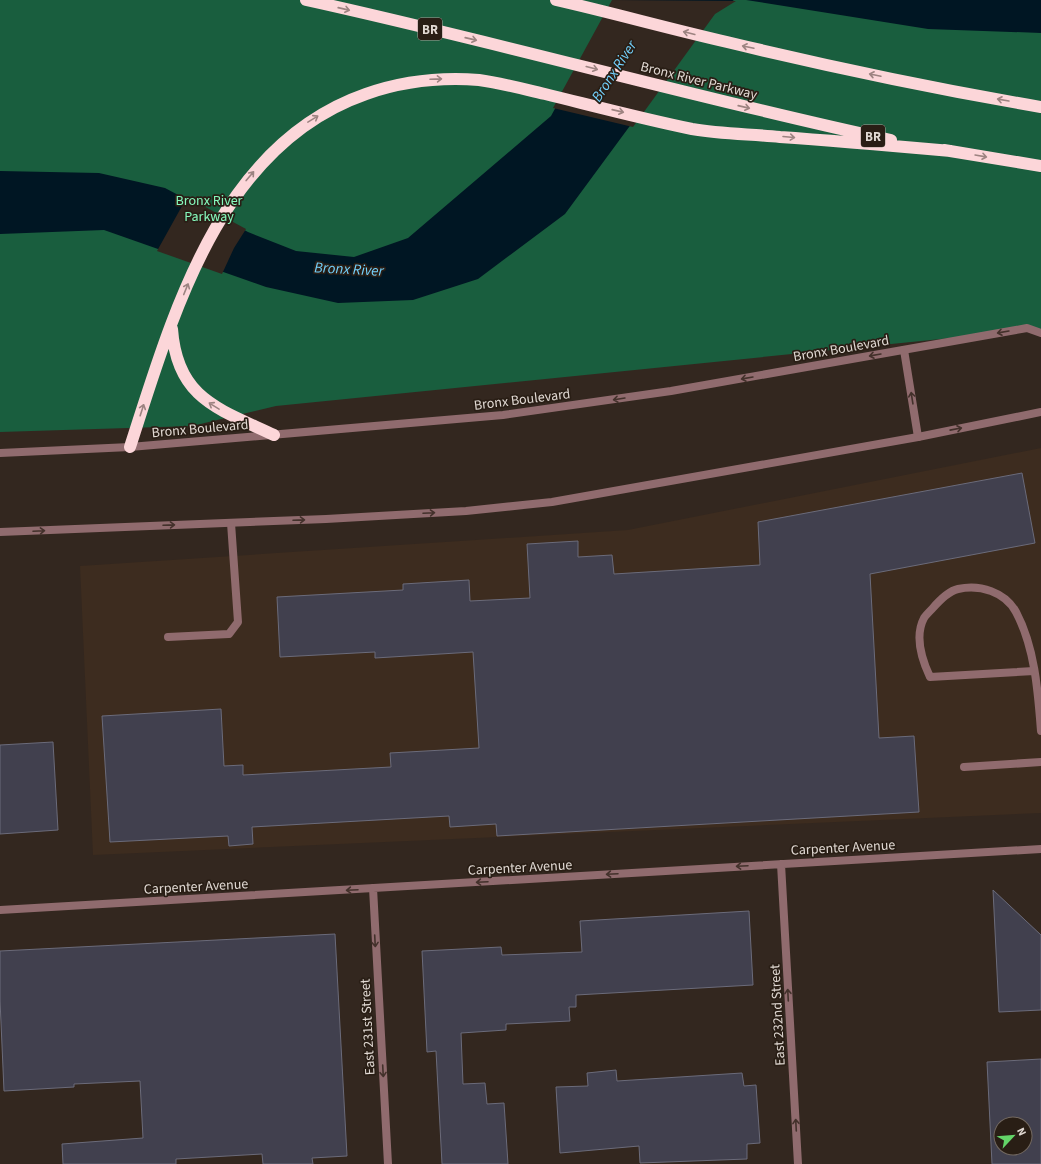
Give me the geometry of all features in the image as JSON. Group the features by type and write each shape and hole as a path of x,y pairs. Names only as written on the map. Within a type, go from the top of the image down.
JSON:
{"highway":[{"name":"Bronx River Parkway","path":"306,0 554,58 706,98 845,130 951,151 1041,166"},
{"path":"556,0 727,42 940,89 1041,107"},
{"path":"130,447 172,325 189,283 217,226 236,196 262,162 296,130 313,119 354,98 377,90 418,80 459,79 481,81 539,93 694,129 951,151"},
{"path":"172,325 173,345 181,370 186,381 195,392 218,409 274,435"}],"street":[{"name":"Bronx Boulevard","path":"0,453 130,447 504,415 671,391 1027,328 1041,333"},
{"path":"904,350 918,437"},
{"path":"0,532 459,512 552,502 918,437 1041,412"},
{"path":"168,637 229,634 238,622 232,523"},
{"path":"1034,671 930,677 922,660 921,653 920,638 924,619 937,604 957,589 976,587 1000,594 1016,612 1026,638 1034,671 1041,731"},
{"path":"964,767 1041,762"},
{"name":"Carpenter Avenue","path":"0,910 1041,849"},
{"name":"East 232nd Street","path":"781,864 798,1164"},
{"name":"East 231st Street","path":"372,888 388,1164"}],"shaded area":[{"path":"1041,448 1041,813 93,855 80,566 628,530"}],"green space":[{"name":"Bronx River Parkway","path":"0,0 1041,0 1041,329 276,406 192,426 0,432"}],"water":[{"name":"Bronx River","path":"614,0 734,0 713,13 565,214 478,279 413,300 338,303 266,287 104,230 0,234 0,171 99,173 165,188 248,232 296,251 354,257 408,238 551,116"},
{"path":"746,0 1041,0 1041,33 928,29"}],"pier":[{"path":"612,0 736,1 715,14 633,127 553,108"},
{"path":"187,197 246,229 234,248 222,274 157,251"}],"building":[{"path":"1022,473 1035,543 870,574 879,738 914,736 919,812 497,836 496,824 450,827 449,816 252,827 253,844 229,846 228,836 110,842 102,716 221,709 224,766 243,765 243,775 391,767 390,753 479,748 473,652 375,658 375,652 280,657 277,597 403,590 403,584 469,580 470,601 530,598 527,544 578,541 578,557 612,555 614,574 760,565 758,522"},
{"path":"53,742 58,830 0,834 0,745"},
{"path":"993,890 1041,935 1041,1010 999,1012"},
{"path":"749,911 753,985 576,995 576,1007 569,1007 570,1021 506,1024 506,1030 461,1033 463,1084 485,1083 487,1104 504,1103 508,1164 442,1164 436,1051 427,1052 422,951 501,947 502,955 582,952 580,921"},
{"path":"335,934 347,1156 312,1158 313,1164 263,1164 262,1154 176,1159 176,1164 63,1164 62,1144 143,1138 140,1081 74,1084 74,1087 4,1091 0,1000 0,951"},
{"path":"1041,1059 1041,1164 992,1164 987,1062"},
{"path":"616,1070 617,1081 742,1073 744,1086 756,1085 760,1143 747,1144 747,1159 640,1163 639,1146 560,1153 556,1087 588,1086 587,1073"}]}
